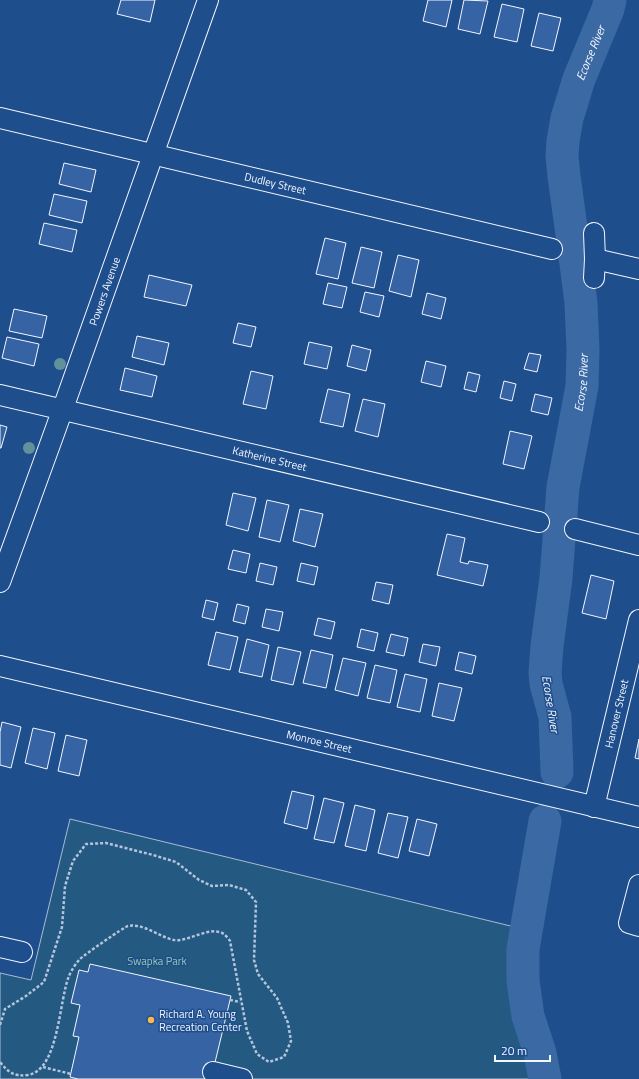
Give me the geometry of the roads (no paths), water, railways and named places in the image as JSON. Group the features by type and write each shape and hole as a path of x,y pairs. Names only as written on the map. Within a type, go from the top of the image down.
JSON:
{"street":[{"name":"Powers Avenue","path":"0,582 63,410 208,0"},
{"name":"Dudley Street","path":"0,118 552,249"},
{"path":"594,233 594,269 639,269"},
{"name":"Katherine Street","path":"0,395 539,522"},
{"path":"575,529 639,545"},
{"name":"Hanover Street","path":"594,807 639,620"},
{"name":"Monroe Street","path":"0,666 639,818"},
{"path":"634,925 639,885"},
{"path":"0,947 22,952"},
{"path":"213,1072 242,1079"}],"waterway":[{"name":"Ecorse River","path":"557,772 555,717 546,684 545,673 556,578 563,487 582,386 583,350 581,303 564,176 562,156 563,141 567,118 579,79 608,9 610,0"},
{"name":"Ecorse River","path":"545,821 523,949 523,981 528,1016 540,1053 545,1079"}],"place":[{"name":"Richard A. Young Recreation Center","path":"151,1020"}],"park label":[{"name":"Swapka Park","path":"157,961"}]}
